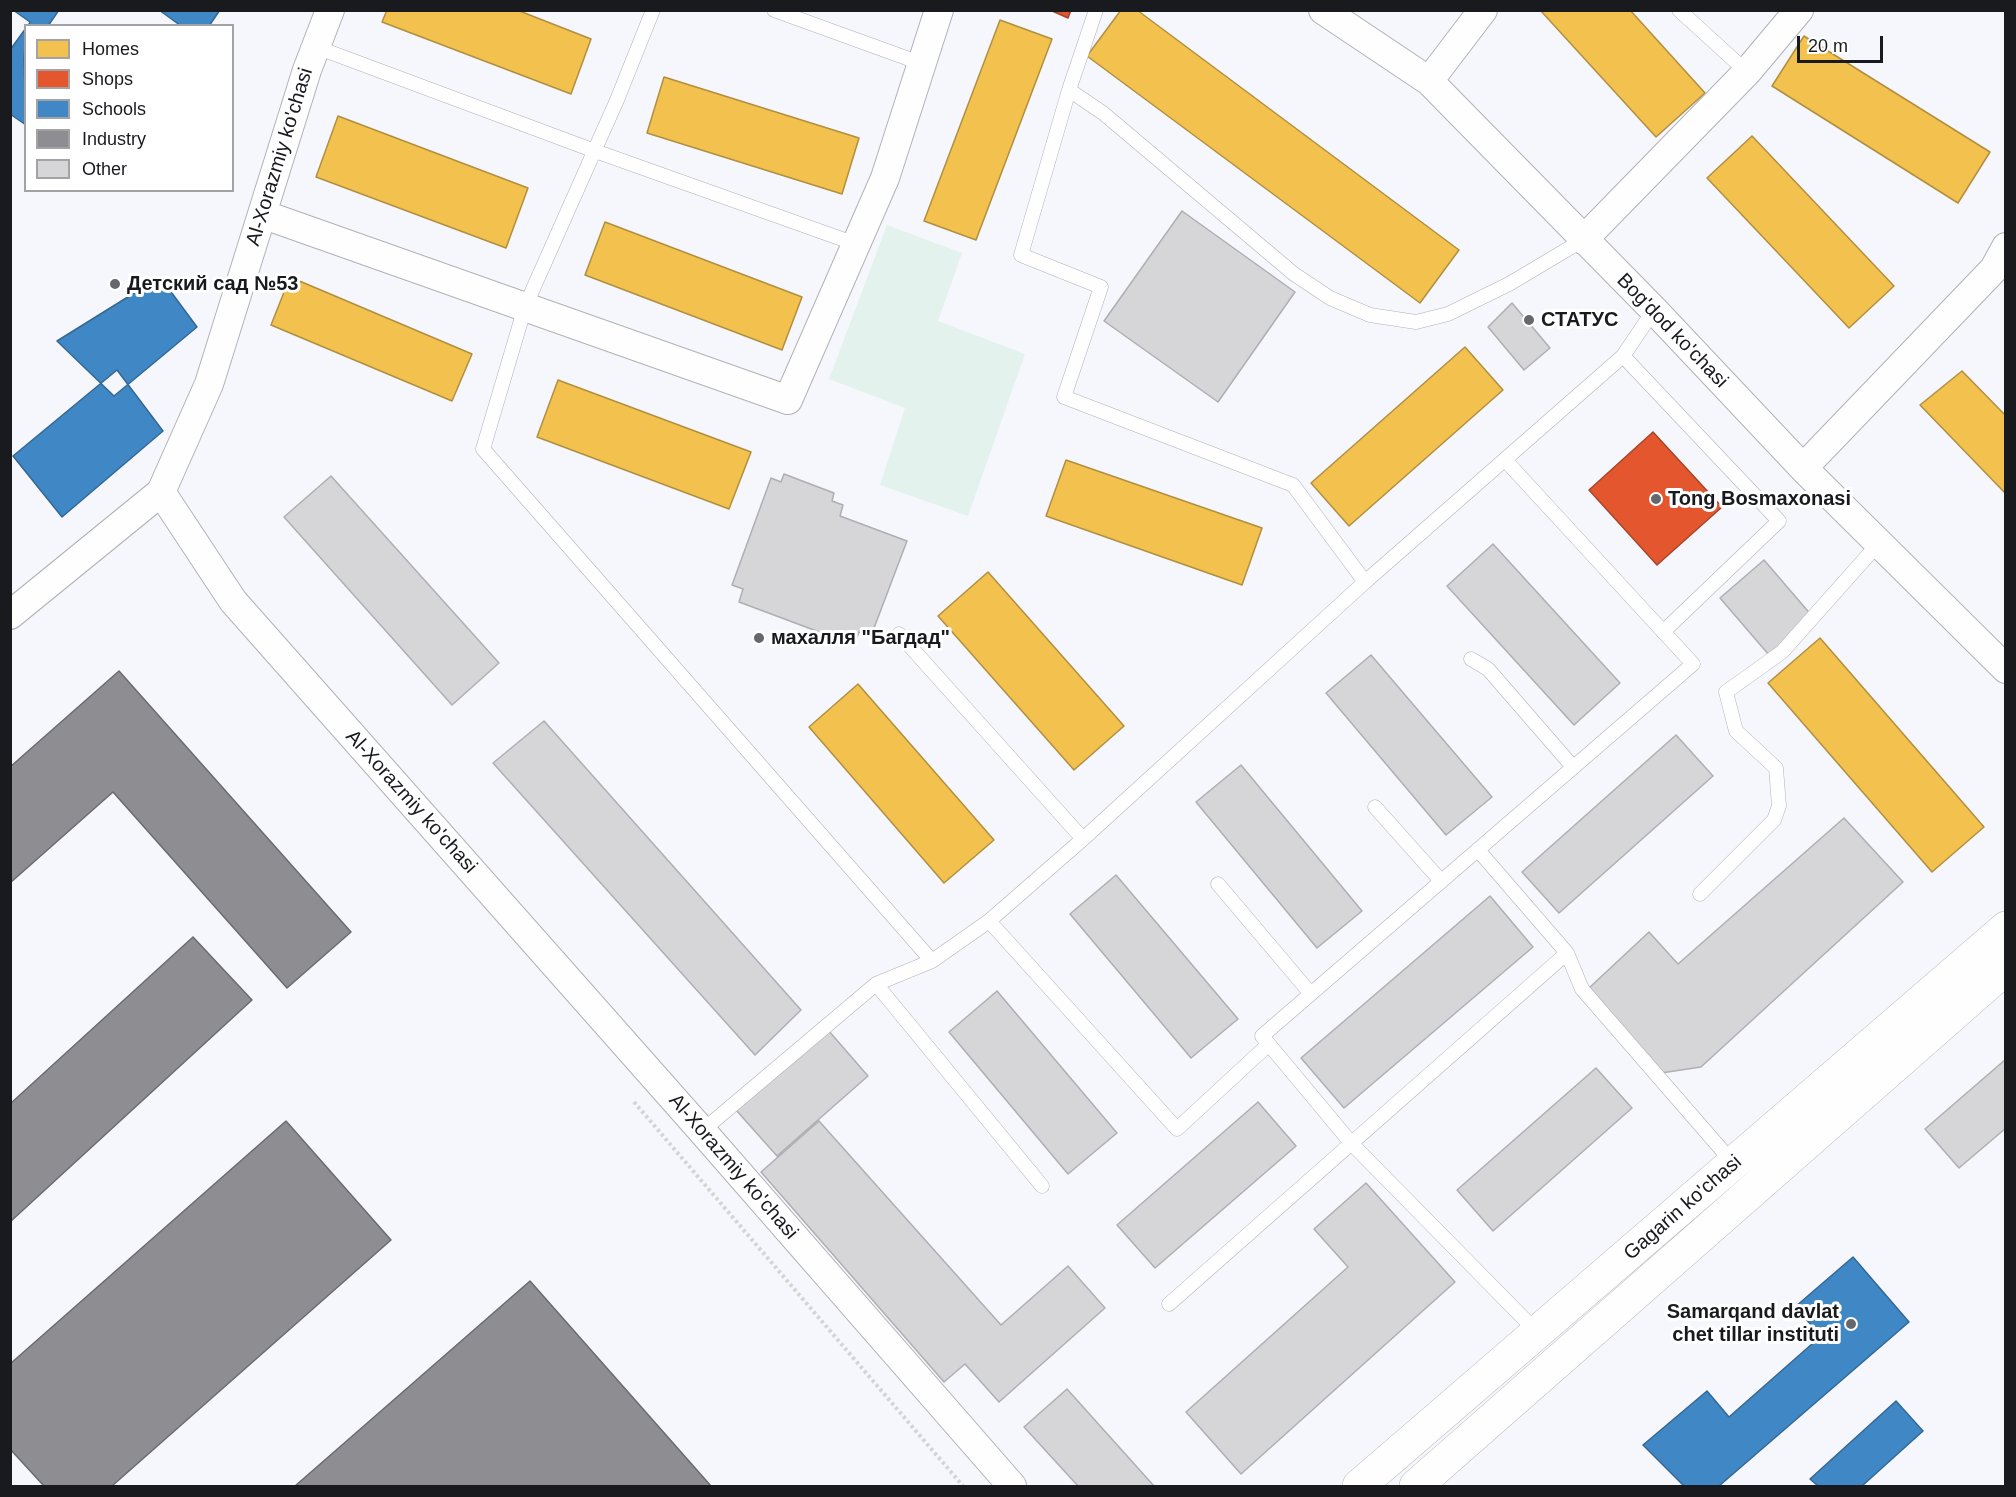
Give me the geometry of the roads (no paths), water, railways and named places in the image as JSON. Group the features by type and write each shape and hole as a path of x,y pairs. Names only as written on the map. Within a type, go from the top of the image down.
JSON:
{"main road":[{"name":"Gagarin ko'chasi","path":"1359,1486 2006,928"},
{"name":"Gagarin ko'chasi","path":"1416,1486 2006,968"}],"street":[{"name":"Al-Xorazmiy ko'chasi","path":"330,10 316,47 209,384 161,492 233,601 702,1131 1012,1486"},
{"path":"262,214 788,400 885,178 939,10"},
{"name":"Bog'dod ko'chasi","path":"1323,10 1429,81 1654,310 1803,468 2006,669"},
{"path":"1429,81 1482,10"},
{"path":"1583,240 1747,72 1799,10"},
{"path":"1803,468 1994,269 2006,247"},
{"path":"10,615 161,492"}],"lane":[{"path":"653,10 595,151 525,307 483,449 932,961"},
{"path":"774,10 923,64"},
{"path":"1095,10 1021,255 1101,287 1064,397 1293,485 1365,582"},
{"path":"1679,10 1747,72"},
{"path":"316,47 595,151 856,244"},
{"path":"1069,90 1103,113 1294,274 1330,298 1370,315 1416,322 1448,314 1509,284 1583,240"},
{"path":"702,1131 876,984 932,961 989,921 1083,839 1365,582 1623,356 1654,310"},
{"path":"1623,356 1779,521 1663,632"},
{"path":"1506,460 1693,664 1262,1036 1352,1144 1538,1333"},
{"path":"1700,894 1774,820 1779,806 1776,768 1736,731 1725,692 1782,652 1879,543"},
{"path":"898,634 1083,839"},
{"path":"1471,659 1488,669 1573,767"},
{"path":"1375,807 1441,881"},
{"path":"1478,850 1567,953 1582,989 1734,1164"},
{"path":"1218,884 1311,994"},
{"path":"989,921 1177,1130 1269,1044"},
{"path":"1169,1304 1567,953"},
{"path":"876,984 1042,1186"}],"place":[{"name":"Детский сад №53","path":"115,284"},
{"name":"СТАТУС","path":"1529,320"},
{"name":"Tong Bosmaxonasi","path":"1656,499"},
{"name":"махалля \"Багдад\"","path":"759,638"},
{"name":"Samarqand davlat chet tillar instituti","path":"1851,1324"}]}
